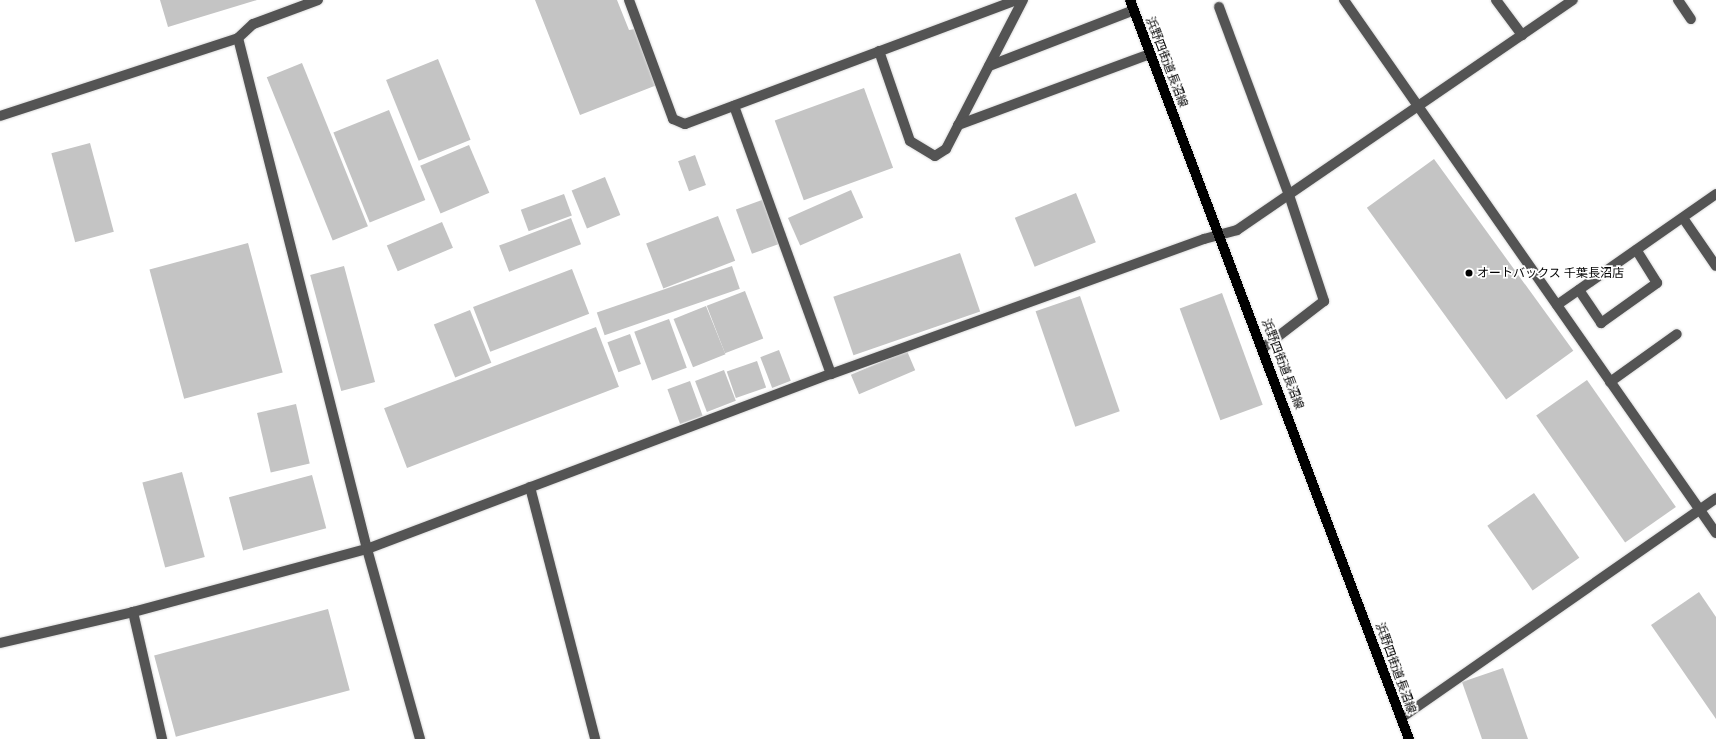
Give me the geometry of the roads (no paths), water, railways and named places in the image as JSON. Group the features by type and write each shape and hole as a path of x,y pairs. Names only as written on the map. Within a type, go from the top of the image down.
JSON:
{"main road":[{"name":"浜野四街道長沼線","path":"1130,0 1221,236 1409,739"}],"street":[{"path":"0,116 238,38 253,24 318,0"},
{"path":"628,0 677,124 684,124 734,106 1016,0"},
{"path":"879,51 914,147 935,156 941,154 958,125 1024,0"},
{"path":"1344,0 1716,533"},
{"path":"1496,0 1522,35"},
{"path":"0,644 134,612 366,548 831,374 1204,238 1221,236 1237,230 1420,108 1573,0"},
{"path":"1678,0 1690,18"},
{"path":"1219,7 1289,195 1324,301 1263,348"},
{"path":"989,66 1134,10"},
{"path":"238,38 366,548 420,739"},
{"path":"958,125 1150,54"},
{"path":"734,106 831,374"},
{"path":"1557,305 1716,194"},
{"path":"1683,218 1716,266"},
{"path":"1579,290 1601,323 1657,283 1636,250"},
{"path":"1610,382 1677,334"},
{"path":"530,487 595,739"},
{"path":"1401,718 1716,498"},
{"path":"134,612 162,739"}],"place":[{"name":"オートバックス 千葉長沼店","path":"1469,273"}]}
